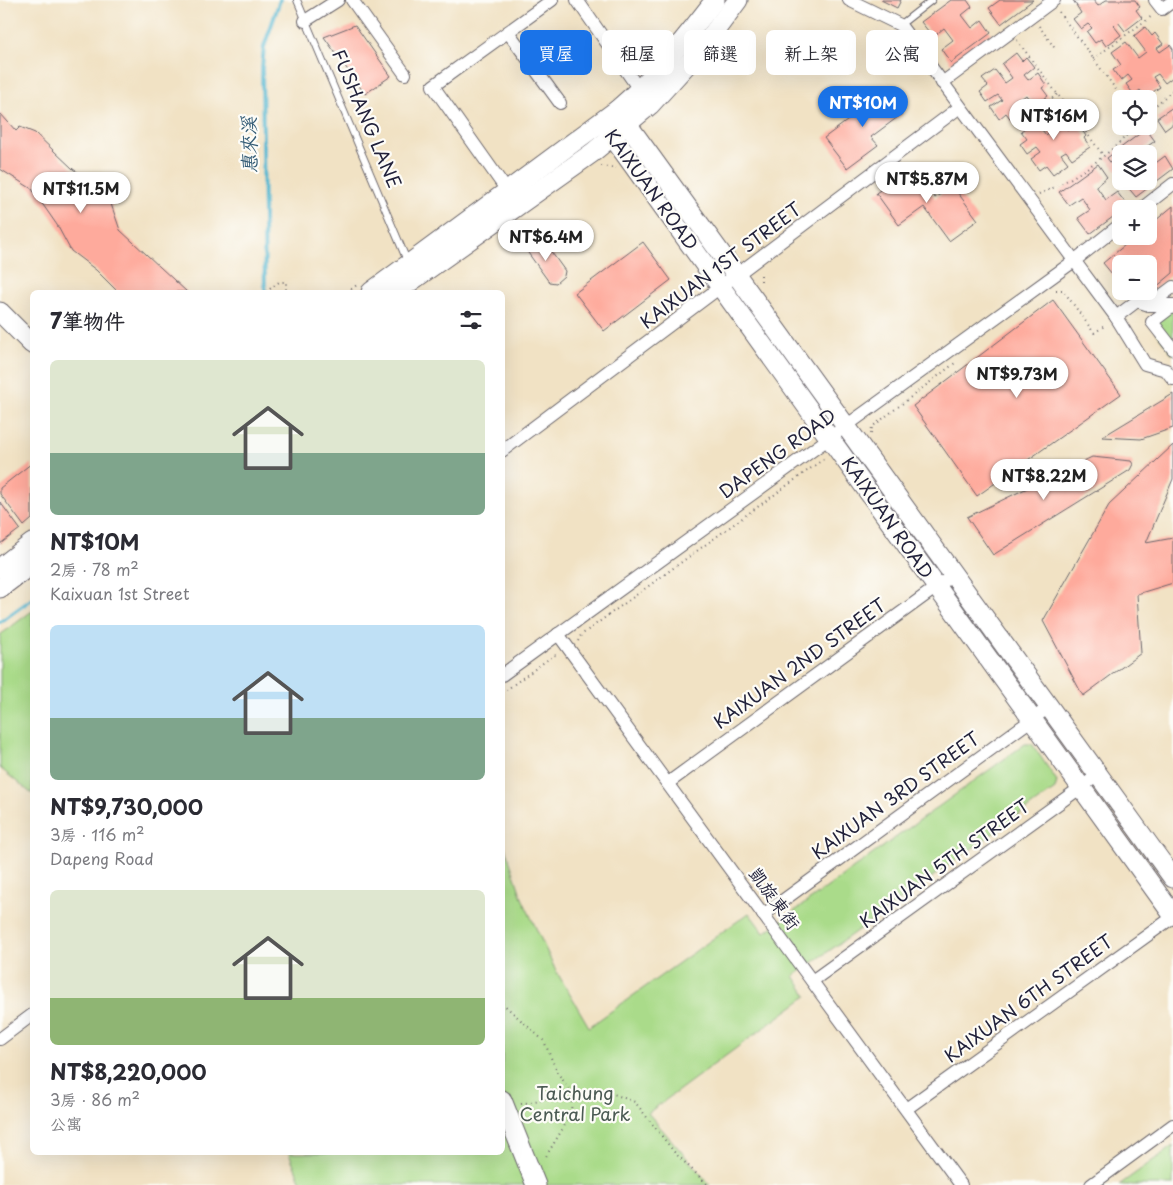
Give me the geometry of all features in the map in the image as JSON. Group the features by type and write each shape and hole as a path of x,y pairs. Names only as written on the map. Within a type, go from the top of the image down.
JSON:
{"street":[{"path":"305,21 338,0"},
{"path":"352,0 405,74"},
{"path":"508,192 433,86 552,0"},
{"path":"577,0 645,98"},
{"path":"645,98 715,0"},
{"path":"399,290 516,209 703,47 738,0"},
{"path":"848,0 900,25 1116,317 1144,364 1171,372"},
{"path":"1155,0 1162,9 1173,1"},
{"path":"942,84 1052,1"},
{"path":"508,32 560,103"},
{"name":"KAIXUAN 1ST STREET","path":"505,449 960,107"},
{"name":"KAIXUAN ROAD","path":"622,117 729,282 830,446 936,586 1173,916"},
{"path":"374,290 508,192 607,129"},
{"name":"KAIXUAN ROAD","path":"607,129 846,426 1173,878"},
{"path":"1153,200 1173,184"},
{"name":"DAPENG ROAD","path":"505,673 830,446 846,426 1074,261 1112,231"},
{"path":"1149,305 1173,287"},
{"path":"1116,317 1137,301 1149,305 1173,305"},
{"path":"1173,305 1152,322 1173,350"},
{"path":"0,312 30,342"},
{"path":"0,568 30,545"},
{"path":"0,588 30,566"},
{"name":"KAIXUAN 2ND STREET","path":"668,783 953,575"},
{"name":"凱旋東街","path":"558,634 961,1185"},
{"name":"KAIXUAN 3RD STREET","path":"763,915 1049,707"},
{"name":"KAIXUAN 5TH STREET","path":"812,981 1098,775"},
{"name":"KAIXUAN 6TH STREET","path":"906,1110 1173,916"},
{"path":"0,1039 30,1016"},
{"path":"505,1107 536,1185"},
{"path":"1091,1185 1173,1125"}],"lane":[{"name":"FUSHANG LANE","path":"297,0 409,266"},
{"path":"900,25 932,0"}],"path":[{"path":"1052,1 1116,90"},
{"path":"1032,16 1056,50"},
{"path":"1094,59 1146,21"},
{"path":"1011,32 1103,155"},
{"path":"1157,104 1173,90"},
{"path":"1016,125 1058,94"},
{"path":"1029,198 1068,180 1128,135"},
{"path":"760,286 761,274"},
{"path":"269,290 279,282 286,282 286,290"},
{"path":"1051,291 1063,290 1094,334 1116,317"},
{"path":"871,434 872,426 958,362"},
{"path":"577,643 581,635 830,446"},
{"path":"505,691 554,655 562,656"},
{"path":"505,1006 544,1041 557,1072 572,1093 571,1115 545,1158"},
{"path":"505,1104 572,1093 611,1093 635,1102 675,1153 708,1185"}],"green space":[{"path":"1173,302 1173,355 1148,321"},
{"path":"30,612 30,792 0,768 0,635"},
{"name":"Taichung Central Park","path":"1025,744 1032,744 1057,781 1055,789 794,976 807,996 648,1113 710,1185 302,1185 290,1155 505,1155 505,847 522,898 555,969 589,1027 749,913 764,933"},
{"path":"1173,1146 1173,1185 1119,1185"}],"building":[{"path":"881,0 901,0 897,8"},
{"path":"951,0 967,0 972,7 962,15 972,28 982,20 991,33 951,63 941,49 953,40 944,28 938,33 938,30 927,30 921,22"},
{"path":"1000,0 1033,0 1001,24 989,8"},
{"path":"1073,0 1093,0 1098,6 1106,0 1135,0 1140,7 1136,10 1142,18 1125,31 1118,22 1114,26 1121,35 1106,46 1101,39 1095,43 1087,32 1092,28 1088,24 1081,29 1073,19 1081,13"},
{"path":"355,25 391,76 365,94 324,37"},
{"path":"1145,27 1152,36 1155,33 1163,44 1157,48 1160,52 1170,45 1173,49 1173,77 1165,83 1158,74 1153,77 1160,87 1156,90 1130,90 1126,84 1132,80 1128,75 1121,81 1113,70 1121,65 1112,52 1126,42 1138,58 1146,52 1134,36"},
{"path":"1016,53 1022,61 1026,57 1034,67 1024,75 1028,80 1038,73 1046,85 1042,88 1048,96 1034,106 1026,95 1020,100 1028,111 1013,122 1006,113 999,119 991,107 1002,100 998,95 987,102 980,92 988,86 982,79 995,70 1005,83 1012,78 1002,64"},
{"path":"882,87 902,114 871,137 878,145 847,168 824,138 855,115 851,110"},
{"path":"1055,106 1060,113 1065,109 1072,119 1065,125 1068,130 1077,123 1086,136 1084,138 1090,147 1072,159 1066,151 1061,154 1068,163 1053,174 1046,165 1039,170 1031,159 1041,152 1037,147 1027,154 1020,144 1027,139 1021,131 1035,121 1046,135 1052,130 1042,116"},
{"path":"1173,107 1173,124 1165,130 1157,118"},
{"path":"0,113 16,131 20,127 35,133 73,169 100,188 110,201 120,230 185,290 116,290 96,270 71,251 57,225 32,189 0,169"},
{"path":"1138,135 1150,135 1155,141 1149,145 1124,145"},
{"path":"1112,154 1112,165 1107,158"},
{"path":"1165,156 1173,169 1157,181 1157,162"},
{"path":"1098,164 1107,177 1096,186 1106,200 1117,192 1123,200 1112,200 1112,218 1090,234 1078,218 1090,210 1081,197 1069,205 1059,192"},
{"path":"912,167 935,198 952,185 978,220 949,241 924,207 899,225 876,193"},
{"path":"1130,190 1145,190 1136,197"},
{"path":"1173,206 1173,273 1157,286 1157,255 1113,255 1125,245 1157,245 1157,219"},
{"path":"542,239 565,271 564,276 556,283 549,282 526,250"},
{"path":"643,242 671,280 604,331 575,293"},
{"path":"1112,256 1112,274 1103,263"},
{"path":"1053,300 1121,394 977,496 913,406"},
{"path":"1173,394 1173,428 1141,439 1102,437"},
{"path":"1173,445 1173,479 1146,543 1173,538 1173,583 1137,594 1141,653 1083,696 1043,621 1109,505"},
{"path":"1092,457 1131,461 1133,464 1130,470 993,555 967,517"},
{"path":"30,465 30,521 24,526 0,494 0,488"},
{"path":"0,502 20,529 0,544"}],"waterway":[{"name":"惠來溪","path":"265,290 262,68 264,47 280,0"},
{"name":"惠來溪","path":"0,622 30,600"}]}
